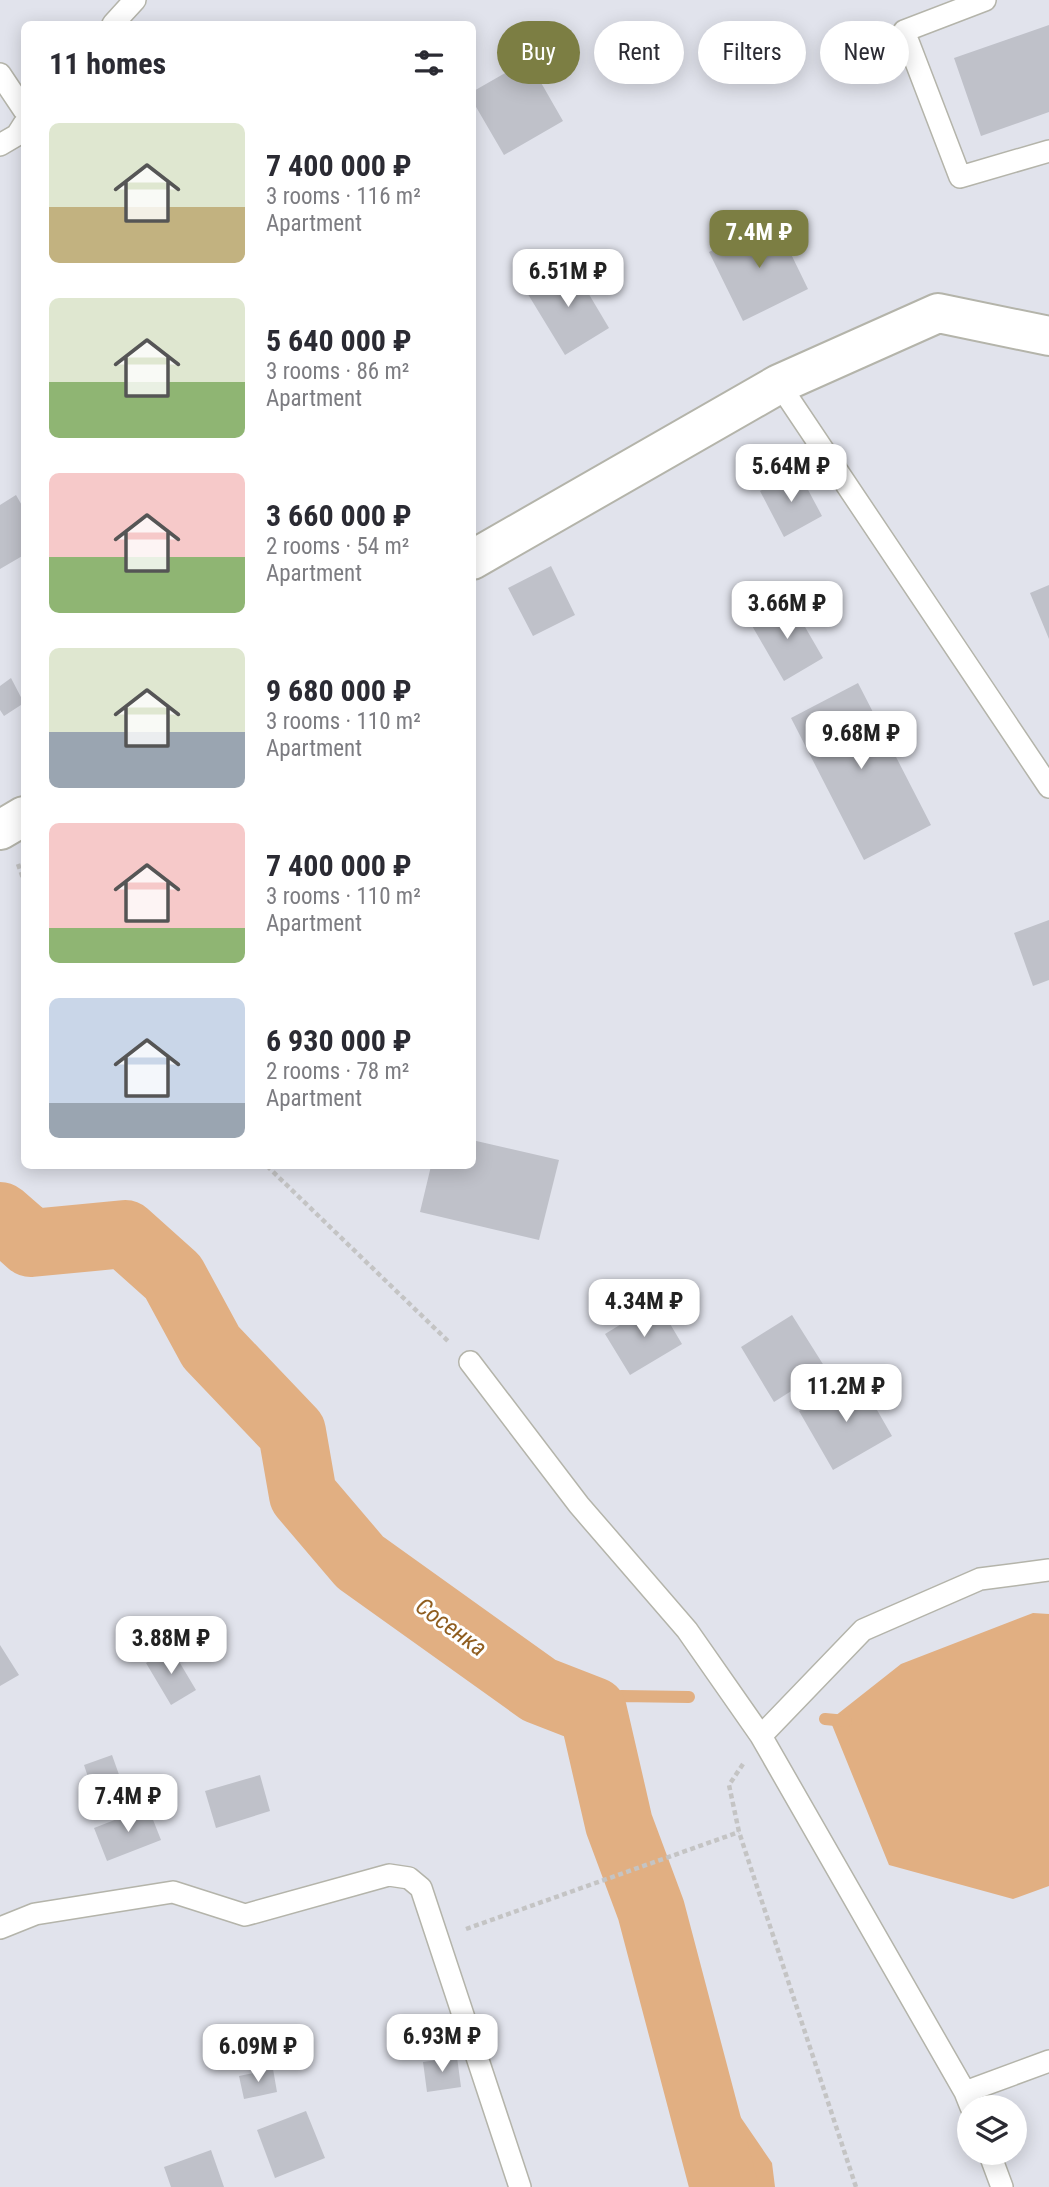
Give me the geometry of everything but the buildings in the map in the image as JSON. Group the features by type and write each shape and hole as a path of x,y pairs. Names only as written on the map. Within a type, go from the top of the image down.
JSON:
{"street":[{"path":"476,558 779,384 938,313 1049,335"},
{"path":"0,830 21,818"}],"lane":[{"path":"116,21 135,0"},
{"path":"985,0 904,31 960,177 1049,151"},
{"path":"0,74 21,106"},
{"path":"0,145 17,135 21,129"},
{"path":"779,384 1049,787"},
{"path":"470,1362 579,1505 687,1630 761,1736 965,2095"},
{"path":"761,1736 863,1630 980,1579 1049,1570"},
{"path":"0,1928 36,1914 173,1892 245,1915 389,1875 409,1878 421,1888 520,2187"},
{"path":"978,2095 1049,2061"},
{"path":"994,2165 1002,2187"}],"path":[{"path":"270,1169 470,1362"},
{"path":"761,1736 729,1786 739,1832 856,2187"},
{"path":"438,1939 739,1832"}],"shaded area":[{"path":"1033,1613 1049,1614 1049,1886 1013,1899 889,1865 830,1720 901,1664"},
{"path":"661,1971 691,1994 722,2090 772,2163 775,2187 705,2187 682,2113"}],"waterway":[{"name":"Сосенка","path":"0,1216 31,1243 125,1234 173,1277 211,1347 292,1432 303,1495 360,1562 539,1690 593,1711 619,1824 651,1910 724,2187"},
{"path":"593,1711 621,1696 689,1697"},
{"path":"825,1719 846,1721"}]}
